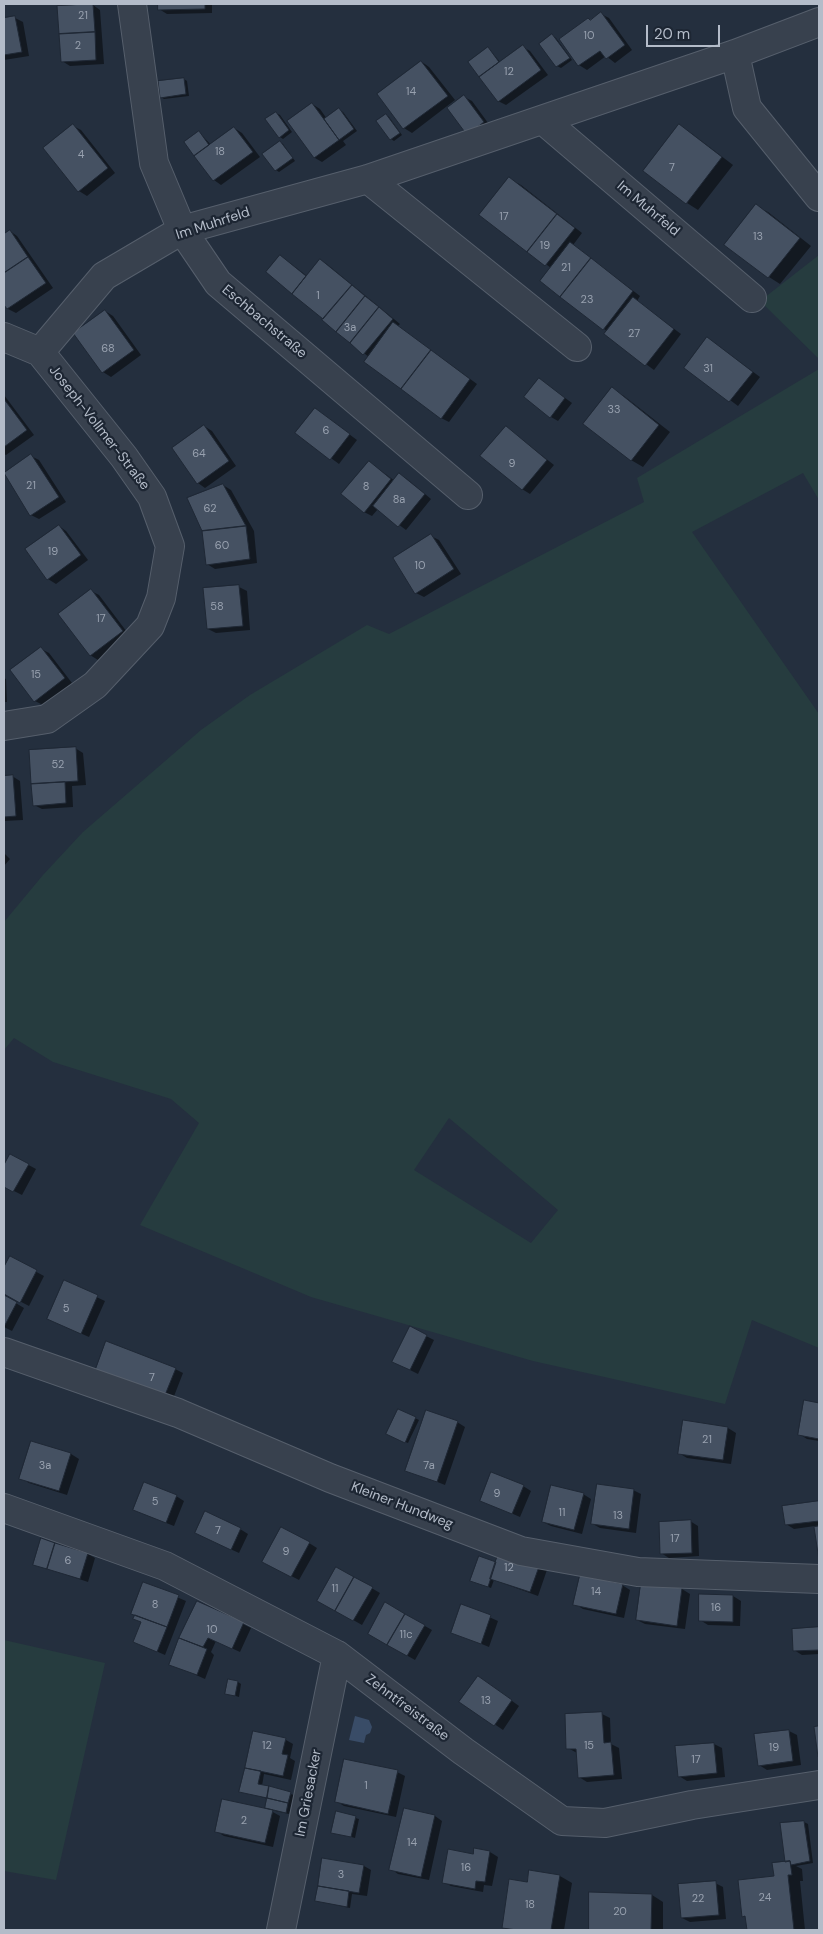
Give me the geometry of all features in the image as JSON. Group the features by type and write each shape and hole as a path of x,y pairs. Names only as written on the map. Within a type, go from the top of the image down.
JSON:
{"street":[{"name":"Eschbachstraße","path":"132,4 154,163 182,230 218,283 468,496"},
{"name":"Im Muhrfeld","path":"40,352 104,276 182,230 368,180 735,54 819,22"},
{"path":"735,54 747,108 819,197"},
{"name":"Im Muhrfeld","path":"543,120 752,298"},
{"path":"368,180 577,347"},
{"name":"Joseph-Vollmer-Straße","path":"4,337 40,352 124,457 152,496 170,546 160,598 150,626 132,646 95,685 47,719 4,726"},
{"name":"Kleiner Hundweg","path":"4,1352 178,1413 330,1478 521,1551 638,1572 819,1579"},
{"name":"Zehntfreistraße","path":"4,1508 165,1566 336,1655 463,1751 562,1820 605,1823 692,1805 819,1785"},
{"name":"Im Griesacker","path":"281,1930 336,1655"}],"green space":[{"path":"819,255 819,359 760,301"},
{"path":"819,369 819,500 803,473 692,532 819,714 819,1348 752,1320 725,1404 533,1361 311,1297 140,1225 199,1123 171,1099 53,1062 14,1038 4,1050 4,922 43,875 83,832 201,730 250,695 367,625 389,634 644,502 637,478","holes":["449,1118 558,1210 531,1243 414,1170"]},
{"path":"4,1640 105,1663 56,1880 4,1871"}],"water":[{"path":"355,1716 369,1720 372,1727 370,1733 366,1735 364,1743 349,1740"}],"building":[{"path":"93,4 95,32 59,34 57,6"},
{"path":"158,4 205,4 205,9 158,10"},
{"path":"601,12 625,45 606,59 600,51 578,66 559,39 588,18 590,20"},
{"path":"15,16 22,52 4,55 4,18"},
{"path":"95,32 96,60 61,62 59,34"},
{"path":"552,34 570,58 556,67 539,44"},
{"path":"523,45 541,70 498,102 479,77"},
{"path":"488,47 499,62 479,77 468,62"},
{"path":"421,61 448,96 403,129 377,94"},
{"path":"184,78 186,94 160,98 158,81"},
{"path":"464,95 484,122 467,135 447,108"},
{"path":"312,103 339,140 314,158 287,121"},
{"path":"339,108 354,129 339,140 324,119"},
{"path":"276,112 289,130 279,138 265,119"},
{"path":"386,114 400,133 390,140 376,121"},
{"path":"73,124 108,168 78,192 43,148"},
{"path":"679,124 722,157 686,204 643,171"},
{"path":"234,127 253,152 213,181 194,156"},
{"path":"199,131 209,145 194,156 184,142"},
{"path":"280,141 293,158 275,171 262,154"},
{"path":"509,177 557,214 527,252 479,215"},
{"path":"756,204 800,238 768,278 724,245"},
{"path":"557,214 575,228 545,266 527,252"},
{"path":"10,230 28,257 4,273 4,234"},
{"path":"570,242 591,258 560,297 540,281"},
{"path":"280,255 306,276 292,294 266,272"},
{"path":"28,257 46,283 7,309 4,305 4,273"},
{"path":"591,258 633,291 603,330 560,297"},
{"path":"320,259 352,285 323,319 292,294"},
{"path":"352,285 365,296 336,332 322,320"},
{"path":"365,296 379,307 350,343 336,332"},
{"path":"633,297 674,329 645,366 604,334"},
{"path":"379,307 393,319 363,355 350,343"},
{"path":"105,310 134,350 102,373 73,333"},
{"path":"393,322 431,350 401,389 364,362"},
{"path":"707,337 753,372 729,402 684,368"},
{"path":"431,350 470,379 441,419 401,389"},
{"path":"539,378 565,398 550,418 524,397"},
{"path":"612,387 659,425 631,461 583,424"},
{"path":"4,399 27,430 4,447"},
{"path":"315,408 350,434 330,460 295,433"},
{"path":"204,425 229,461 197,484 172,448"},
{"path":"506,426 547,460 522,490 480,456"},
{"path":"31,454 59,497 30,516 4,473"},
{"path":"369,461 391,479 364,513 341,494"},
{"path":"399,473 425,494 398,527 373,506"},
{"path":"223,484 246,526 202,531 187,498"},
{"path":"59,525 81,555 47,580 25,549"},
{"path":"246,526 250,559 206,565 202,531"},
{"path":"431,534 454,569 415,594 393,558"},
{"path":"239,585 243,626 207,629 203,588"},
{"path":"91,589 123,631 90,656 58,614"},
{"path":"41,647 65,678 34,702 10,670"},
{"path":"76,747 78,781 31,784 29,750"},
{"path":"13,775 16,816 4,817 4,776"},
{"path":"65,782 66,803 33,806 31,784"},
{"path":"10,1154 29,1164 13,1192 4,1187 4,1165"},
{"path":"10,1256 37,1270 20,1303 4,1294 4,1267"},
{"path":"64,1280 98,1295 81,1334 47,1319"},
{"path":"4,1295 17,1302 4,1327"},
{"path":"410,1326 427,1335 410,1370 392,1362"},
{"path":"106,1341 176,1368 163,1400 94,1374"},
{"path":"804,1400 819,1403 819,1439 798,1435"},
{"path":"398,1409 416,1417 405,1443 386,1434"},
{"path":"426,1410 458,1421 437,1482 405,1471"},
{"path":"683,1420 728,1427 723,1460 678,1454"},
{"path":"31,1441 71,1453 59,1491 19,1479"},
{"path":"491,1472 524,1485 512,1514 480,1501"},
{"path":"144,1482 177,1495 166,1523 133,1510"},
{"path":"597,1484 634,1489 629,1529 591,1524"},
{"path":"551,1485 584,1493 574,1530 542,1522"},
{"path":"819,1501 819,1521 785,1525 782,1506"},
{"path":"205,1511 241,1528 231,1550 195,1533"},
{"path":"691,1520 692,1553 660,1554 659,1522"},
{"path":"819,1526 819,1560 814,1527"},
{"path":"281,1527 310,1542 291,1577 262,1562"},
{"path":"41,1538 55,1543 47,1569 33,1565"},
{"path":"55,1543 88,1553 80,1579 47,1569"},
{"path":"500,1548 541,1561 530,1592 490,1579"},
{"path":"479,1556 496,1562 488,1587 470,1581"},
{"path":"336,1567 354,1577 335,1611 317,1601"},
{"path":"580,1575 623,1584 616,1614 573,1605"},
{"path":"354,1577 373,1587 353,1621 335,1611"},
{"path":"143,1582 179,1595 167,1627 131,1614"},
{"path":"641,1583 682,1588 677,1626 636,1620"},
{"path":"699,1594 733,1595 733,1622 699,1621"},
{"path":"197,1601 244,1622 232,1649 208,1638 203,1647 179,1638"},
{"path":"385,1602 405,1614 387,1645 368,1634"},
{"path":"461,1604 491,1615 481,1644 451,1633"},
{"path":"405,1614 425,1625 407,1656 387,1645"},
{"path":"135,1615 167,1627 157,1652 133,1642 141,1622 133,1619"},
{"path":"819,1627 819,1650 793,1651 792,1629"},
{"path":"179,1638 207,1649 197,1675 169,1665"},
{"path":"478,1676 512,1700 494,1726 459,1702"},
{"path":"228,1679 238,1681 235,1696 225,1694"},
{"path":"602,1712 604,1743 611,1742 614,1775 578,1778 576,1749 566,1749 565,1714"},
{"path":"819,1726 819,1757 818,1757 814,1727"},
{"path":"789,1730 793,1761 758,1766 754,1734"},
{"path":"253,1731 286,1738 282,1754 288,1755 283,1776 245,1768"},
{"path":"714,1743 717,1773 678,1777 675,1746"},
{"path":"344,1759 398,1770 388,1814 335,1802"},
{"path":"245,1768 261,1771 258,1784 269,1786 267,1798 239,1792"},
{"path":"269,1786 291,1792 288,1803 267,1798"},
{"path":"267,1798 288,1803 286,1813 265,1808"},
{"path":"222,1799 273,1810 265,1843 215,1832"},
{"path":"404,1808 435,1815 421,1877 389,1870"},
{"path":"336,1811 356,1816 351,1837 331,1833"},
{"path":"804,1821 810,1861 791,1865 790,1861 785,1862 780,1823"},
{"path":"474,1848 490,1851 485,1882 476,1881 475,1889 442,1883 448,1849 473,1854"},
{"path":"322,1858 364,1865 359,1893 318,1886"},
{"path":"790,1861 792,1875 788,1875 794,1930 747,1930 745,1916 742,1917 738,1880 774,1876 772,1863"},
{"path":"529,1870 560,1875 551,1930 502,1928 509,1879 527,1882"},
{"path":"716,1881 719,1915 681,1918 678,1884"},
{"path":"318,1886 349,1891 347,1907 315,1901"},
{"path":"589,1892 652,1894 651,1930 589,1930"}]}
